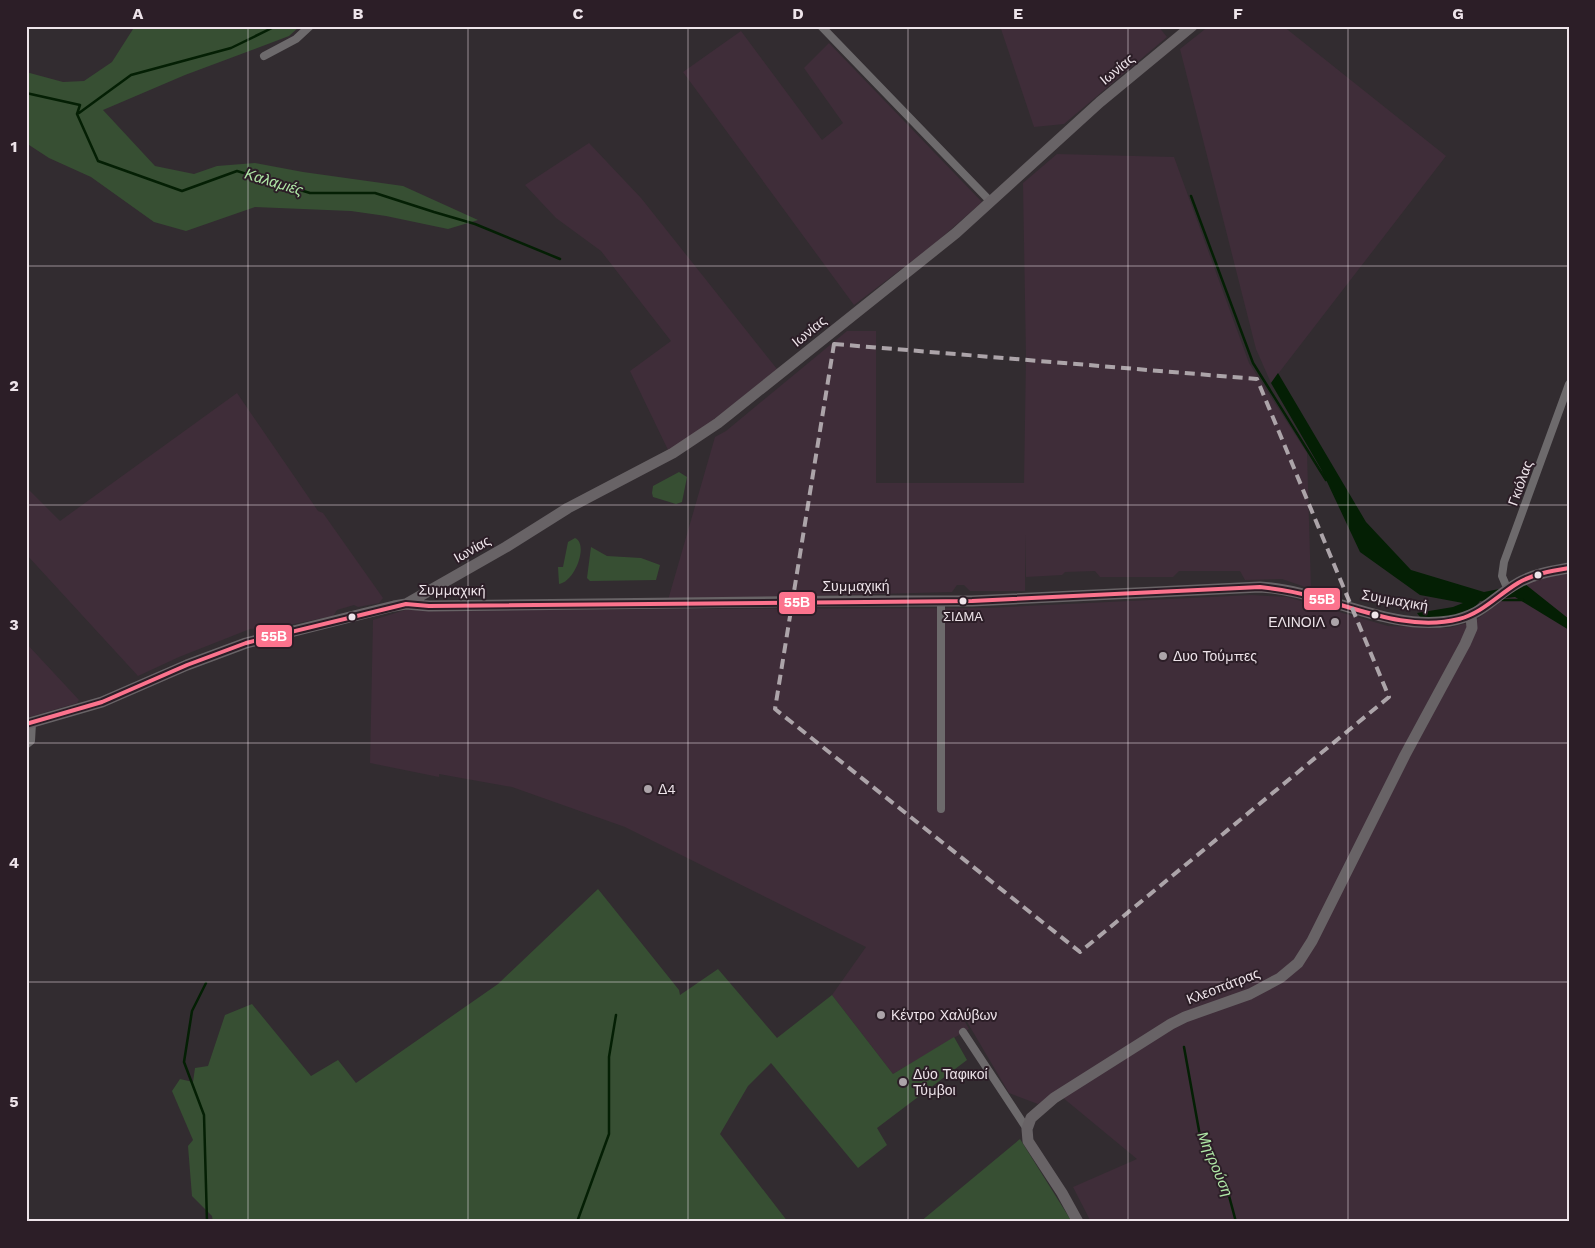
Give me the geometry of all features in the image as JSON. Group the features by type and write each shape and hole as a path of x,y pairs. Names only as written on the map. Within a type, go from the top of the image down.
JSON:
{"street":[{"path":"264,56 296,39 310,26"},
{"path":"821,26 990,201"},
{"name":"Ιωνίας","path":"406,604 568,508 673,453 718,423 956,233 1100,102 1192,26"},
{"name":"Γκιόλας","path":"1508,590 1503,580 1504,562 1569,384"},
{"name":"Συμμαχική","path":"29,724 102,702 187,665 246,644 358,614 406,604 429,606 941,601 1260,587 1294,591 1362,611 1415,621 1440,622 1471,616 1518,583 1536,575 1569,568"},
{"path":"428,591 427,600 429,606"},
{"path":"941,601 941,809"},
{"name":"Κλεοπάτρας","path":"1027,1129 1028,1122 1033,1116 1054,1098 1162,1029 1184,1017 1262,988 1298,963 1312,941 1405,755 1465,644 1472,628 1471,616"},
{"path":"26,745 30,741 29,724"},
{"path":"963,1032 1027,1129 1027,1139 1078,1222"}],"highlighted area":[{"path":"834,344 1257,379 1389,697 1080,952 775,709"}],"shaded area":[{"path":"135,26 300,26 289,36 185,75 103,110 155,166 194,174 217,166 255,163 303,172 403,186 478,220 448,229 351,211 255,207 186,231 154,222 91,177 49,158 26,143 26,72 63,82 84,81 112,62"},
{"path":"1000,26 1158,26 1167,37 1064,124 1034,127"},
{"path":"1209,26 1283,26 1446,156 1271,383 1256,349 1180,49"},
{"path":"741,31 822,140 843,123 804,68 829,43 982,202 932,246 854,305 683,72"},
{"path":"589,143 641,198 777,369 724,412 669,452 630,371 671,341 601,251 556,218 525,185"},
{"path":"1057,154 1174,157 1249,363 1307,453 1311,589 1282,579 1245,580 1240,571 1179,571 1173,577 1100,577 1095,571 1065,572 1062,575 1026,577 1025,534 1025,591 970,591 964,585 957,585 952,592 668,600 715,437 726,431 847,331 876,331 876,483 1024,483 1026,357 1023,183"},
{"path":"1278,373 1366,522 1411,570 1484,592 1525,584 1569,619 1569,630 1515,597 1480,601 1468,611 1453,616 1420,617 1417,613 1453,607 1463,603 1420,595 1360,552 1321,469 1271,383"},
{"path":"237,393 318,511 323,513 383,598 379,603 358,607 354,605 337,610 333,616 279,627 250,629 179,657 138,676 26,554 26,487 60,521"},
{"path":"679,472 687,477 682,502 676,504 653,497 653,486"},
{"path":"575,538 581,547 578,562 570,577 565,582 559,584 558,567 563,567 568,542"},
{"path":"591,547 607,556 641,558 660,565 656,580 590,581 587,578"},
{"path":"1569,572 1569,1222 1091,1222 1073,1187 1137,1159 1056,1092 1038,1104 1009,1093 959,1011 969,1029 893,1074 832,995 866,947 625,827 512,787 439,774 439,777 370,763 373,620 405,610 988,608 1252,595 1287,597 1388,626 1449,628 1475,621 1518,588 1537,579"},
{"path":"26,643 79,700 77,703 26,718"},
{"path":"598,889 679,990 680,995 718,969 777,1038 832,995 893,1074 954,1037 967,1060 877,1128 887,1145 858,1168 771,1063 748,1086 720,1134 788,1222 213,1222 212,1216 192,1196 188,1146 193,1140 172,1091 180,1079 193,1082 195,1068 208,1066 225,1015 252,1004 311,1076 338,1060 356,1083 498,984"},
{"path":"1020,1139 1072,1222 920,1222"}],"waterway":[{"name":"Καλαμιές","path":"79,113 131,75 231,48 276,26"},
{"name":"Καλαμιές","path":"26,93 80,105 77,114 98,161 182,191 237,171 310,193 375,193 475,224 560,259"},
{"path":"1191,196 1253,363 1326,480"},
{"path":"1502,600 1523,600"},
{"path":"206,983 192,1011 184,1062 204,1115 207,1222"},
{"path":"577,1222 609,1134 609,1057 616,1015"},
{"name":"Μητρούση","path":"1184,1047 1200,1136 1228,1192 1236,1222"}],"transit line":[{"name":"55Β","path":"26,724 102,702 187,665 246,643 406,604 429,606 972,601 1260,587 1297,593 1383,617 1421,623 1459,619 1475,613 1518,583 1530,577 1569,568"}],"place":[{"name":"ΣΙΔΜΑ","path":"963,601"},
{"name":"ΕΛΙΝΟΙΛ","path":"1335,622"},
{"name":"Δυο Τούμπες","path":"1163,656"},
{"name":"Δ4","path":"648,789"},
{"name":"Κέντρο Χαλύβων","path":"881,1015"},
{"name":"Δύο Ταφικοί Τύμβοι","path":"903,1082"}]}
